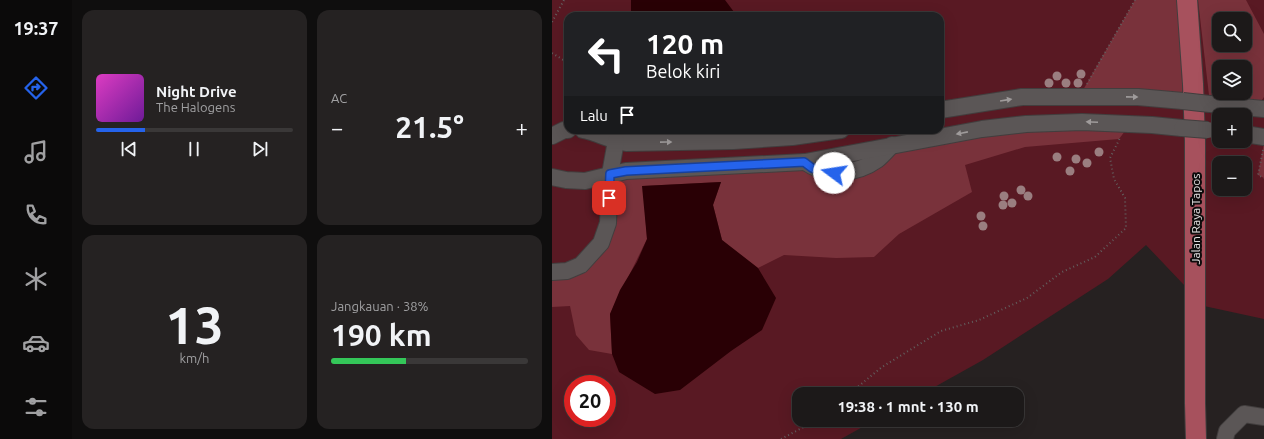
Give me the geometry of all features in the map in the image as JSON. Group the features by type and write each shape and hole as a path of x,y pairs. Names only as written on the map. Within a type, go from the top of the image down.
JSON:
{"main road":[{"name":"Jalan Raya Tapos","path":"1187,0 1193,84 1195,142 1196,439"}],"street":[{"path":"944,109 1022,98 1079,96 1138,97 1264,108"},
{"path":"944,133 1026,124 1082,122 1152,125 1212,131"},
{"path":"552,136 564,130"},
{"path":"601,134 621,142 733,141 813,134"},
{"path":"552,177 566,180 585,181 618,172 804,162 892,145 932,134"},
{"path":"1252,138 1263,143"},
{"path":"552,272 567,271 581,265 601,243 608,223 618,172 621,142"},
{"path":"1225,439 1227,431 1244,414 1264,417"}],"path":[{"path":"552,22 564,0"},
{"path":"1079,96 1136,0"},
{"path":"552,53 564,60"},
{"path":"858,387 882,367 941,331 978,320 1027,298 1062,272 1095,257 1126,228 1125,198 1114,179 1110,158 1119,139"},
{"path":"1263,143 1258,175 1264,178"},
{"path":"780,439 803,427"}],"shaded area":[{"path":"552,0 1264,0 1264,319 1204,306 1146,245 1108,279 983,360 935,387 792,387 792,427 862,427 841,439 552,439"},
{"path":"631,0 725,0 734,12 631,12"},
{"path":"1135,0 1178,0 1183,101 1079,97"},
{"path":"1198,0 1246,0 1264,34 1264,97 1257,107 1210,104"},
{"path":"1131,123 1119,139 1025,147 965,165 972,192 899,234 874,257 836,258 784,255 758,268 722,240 713,205 721,182 643,186 647,239 610,314 612,354 589,350 576,335 570,306 552,307 552,272 567,271 601,243 610,174 738,165 933,138"},
{"path":"1264,143 1264,178 1258,175"},
{"path":"721,182 713,205 722,240 758,268 776,298 762,330 731,351 680,390 655,394 619,372 612,354 610,314 620,290 637,262 647,239 642,186"}],"route":[{"path":"609,198 610,174 626,171 789,164 804,162 812,168 834,173"}]}
